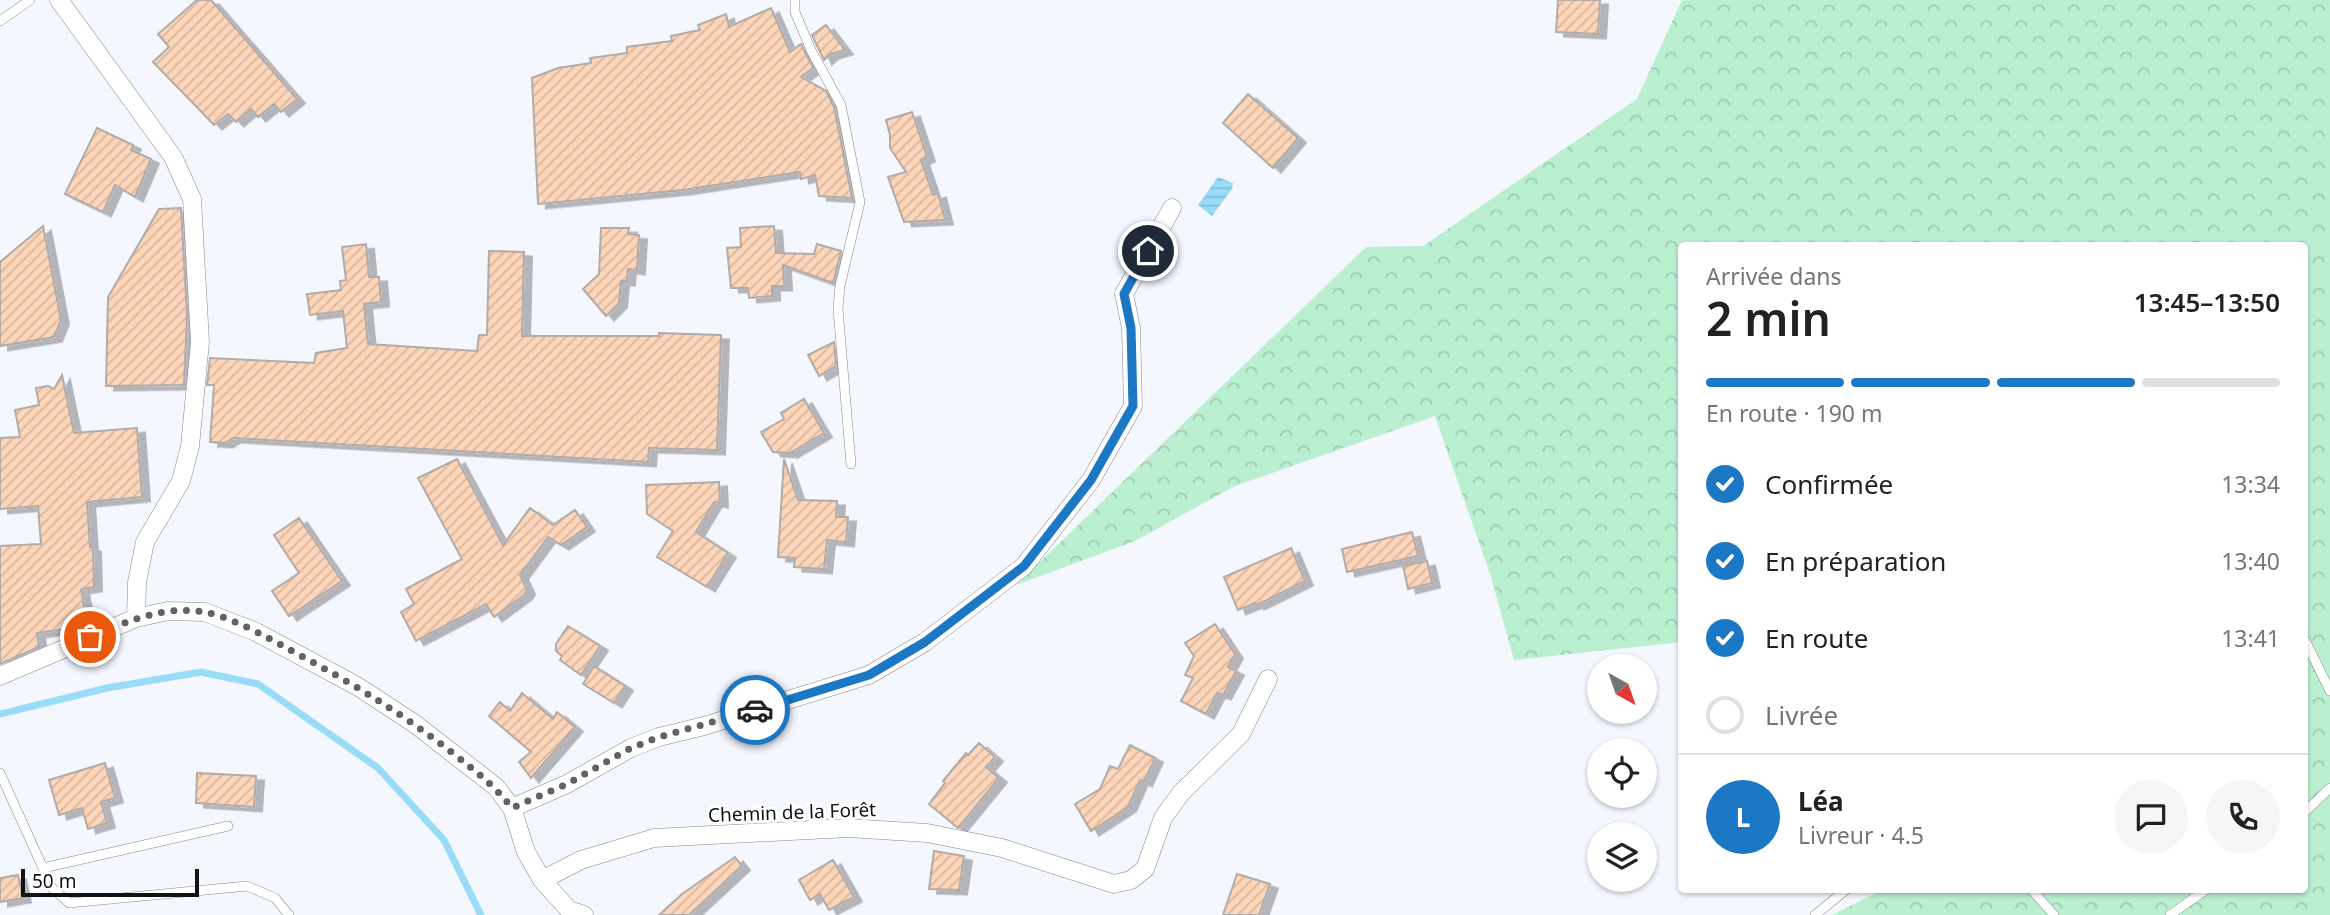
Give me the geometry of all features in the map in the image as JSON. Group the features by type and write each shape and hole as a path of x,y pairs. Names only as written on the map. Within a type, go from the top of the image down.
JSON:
{"street":[{"path":"59,0 173,157 192,199 200,342 190,446 181,481 145,542 137,582 136,618"},
{"path":"512,808 567,784 631,748 659,737 704,726 869,675 925,642 1024,566 1091,480 1133,406 1131,328 1124,294 1172,208"},
{"path":"0,676 136,618 168,611 205,612 256,632 357,686 415,724 496,787 512,808 526,852 542,880 575,913"},
{"name":"Chemin de la Forêt","path":"542,880 581,860 654,838 848,828 927,833 1002,848 1114,884 1131,880 1145,869 1163,818 1181,793 1241,734 1268,679"}],"lane":[{"path":"0,20 30,0"},
{"path":"795,0 795,12 811,50 841,105 860,202 840,286 838,309 851,464"},
{"path":"2308,646 2330,691"},
{"path":"0,773 52,888 69,903 247,886 275,898 289,915"},
{"path":"2308,809 2330,788"},
{"path":"43,867 228,826"},
{"path":"1815,915 1842,893"},
{"path":"2035,893 2054,915"},
{"path":"2170,915 2201,893"}],"green space":[{"path":"1682,0 2330,0 2330,915 1832,915 1876,893 2308,893 2308,242 1678,242 1678,642 1514,660 1491,577 1435,416 1235,486 1135,541 1016,585 1366,247 1423,246 1637,99"}],"water":[{"path":"1218,177 1233,183 1232,189 1212,216 1198,205"}],"building":[{"path":"197,0 211,0 297,99 281,112 274,104 258,117 251,109 236,122 228,114 214,125 153,62 169,47 158,34"},
{"path":"1558,0 1600,0 1598,34 1556,32"},
{"path":"771,8 790,52 801,44 813,68 801,77 826,91 834,107 852,198 819,196 815,175 801,179 800,172 683,190 538,204 532,78 558,68 591,63 590,58 627,53 627,47 672,41 671,36 700,30 698,25 726,14 729,27"},
{"path":"826,25 845,50 831,54 824,60 812,35"},
{"path":"1248,94 1298,138 1273,168 1223,123"},
{"path":"912,112 927,157 921,160 933,195 938,193 945,220 904,222 888,177 906,172 890,148 886,120"},
{"path":"97,128 133,145 131,150 151,159 135,197 115,185 103,212 65,194"},
{"path":"181,208 187,315 184,385 106,386 108,297 159,209"},
{"path":"43,226 61,320 54,337 0,346 0,262"},
{"path":"774,226 776,253 814,254 817,244 841,251 833,283 783,265 784,286 772,286 772,296 749,298 748,288 731,288 727,248 741,247 740,228"},
{"path":"601,228 629,228 628,234 639,235 637,270 628,269 627,281 621,281 619,303 606,316 583,289 599,274"},
{"path":"366,244 369,277 379,277 381,302 364,304 368,344 477,351 479,335 487,335 489,251 524,252 522,336 659,336 659,333 721,335 717,450 649,448 648,462 233,438 225,443 210,442 214,385 207,385 210,358 314,363 316,353 347,348 343,311 310,315 307,294 341,290 340,281 346,280 342,247"},
{"path":"834,342 836,366 819,376 808,355"},
{"path":"62,375 74,433 137,428 142,497 87,502 90,547 93,547 94,587 81,589 86,616 75,617 77,627 37,633 39,647 0,664 0,546 41,544 38,506 0,509 0,438 20,437 15,410 39,405 36,388 48,386 54,389"},
{"path":"804,399 824,433 790,453 773,452 761,432 784,419 781,413"},
{"path":"457,459 503,545 530,508 553,525 575,510 587,527 561,545 548,537 520,575 527,590 524,595 494,617 486,604 416,641 401,612 414,604 406,589 462,559 418,478"},
{"path":"784,459 798,500 837,501 836,517 848,517 846,542 827,540 824,569 794,567 795,558 778,557"},
{"path":"719,482 720,503 714,502 696,532 728,553 707,587 657,557 673,531 647,514 646,485"},
{"path":"299,518 342,581 289,616 272,591 299,573 274,535"},
{"path":"1412,532 1418,556 1347,572 1342,549"},
{"path":"1291,548 1305,581 1263,602 1238,610 1224,577"},
{"path":"1427,561 1432,583 1408,589 1403,566"},
{"path":"1215,624 1235,654 1228,667 1236,671 1223,695 1217,693 1206,714 1181,701 1193,678 1185,675 1194,656 1185,643"},
{"path":"568,626 600,646 581,675 560,660 562,656 556,651 556,644"},
{"path":"594,666 625,686 614,703 583,684"},
{"path":"522,693 553,719 557,712 575,727 531,778 519,762 531,752 489,716 500,702 510,711"},
{"path":"979,743 995,757 986,767 999,778 958,828 929,804 945,783 943,781 966,753 968,755"},
{"path":"1130,745 1155,758 1144,782 1140,780 1128,807 1091,831 1075,804 1100,789 1110,766 1118,769"},
{"path":"105,763 115,798 101,802 107,823 88,829 82,808 59,815 49,780"},
{"path":"197,773 256,776 254,807 196,803"},
{"path":"934,851 964,856 959,890 929,889"},
{"path":"735,857 742,866 689,915 659,915 682,894"},
{"path":"833,860 854,897 829,910 820,894 810,900 799,880"},
{"path":"1237,874 1270,884 1259,915 1223,915"},
{"path":"18,875 23,898 0,902 0,878"}],"waterway":[{"path":"0,714 107,688 201,672 258,684 378,768 444,840 481,915"}],"way so far":[{"path":"90,637 136,618 168,611 205,612 256,632 357,686 415,724 496,787 512,808 567,784 631,748 659,737 755,710"}],"route":[{"path":"755,710 869,675 925,642 1024,566 1091,480 1133,406 1131,328 1124,294 1148,251"}]}
